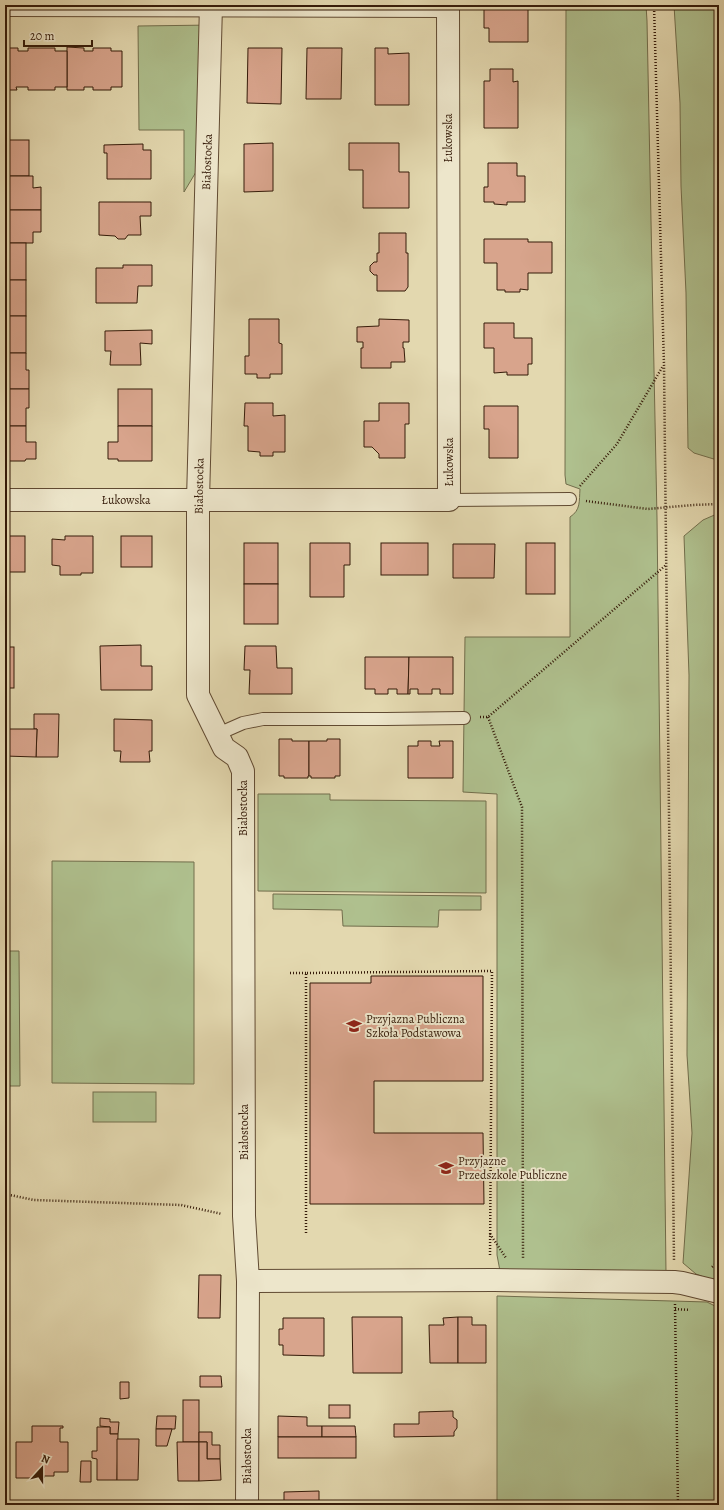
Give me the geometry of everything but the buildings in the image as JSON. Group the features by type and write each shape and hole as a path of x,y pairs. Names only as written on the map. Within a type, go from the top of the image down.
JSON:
{"street":[{"path":"5,5 448,6"},
{"name":"Białostocka","path":"211,5 198,500 198,695 224,748 237,757 243,771 244,1216 248,1281 247,1505"},
{"name":"Łukowska","path":"5,500 449,500 448,6"},
{"path":"248,1281 523,1280 674,1282 719,1292"}],"lane":[{"path":"449,500 570,499"},
{"path":"218,734 243,723 263,719 464,718"}],"path":[{"path":"654,5 664,365 674,1266"},
{"path":"570,499 617,444 664,365"},
{"path":"570,499 648,509 719,504"},
{"path":"464,718 488,717 666,565"},
{"path":"488,717 522,807 523,1280"},
{"path":"290,973 492,971 490,1262"},
{"path":"306,973 306,1233"},
{"path":"5,1194 34,1200 181,1205 214,1213 244,1216"},
{"path":"490,1233 510,1263"},
{"path":"674,1298 678,1505"}],"green space":[{"path":"566,5 646,5 657,518 666,1273 500,1271 497,1255 497,794 463,792 465,637 570,637 570,517 578,508 580,489 566,484 565,475"},
{"path":"674,5 719,5 719,465 717,460 694,453 688,448 686,293 681,186 680,103"},
{"path":"213,25 199,167 184,192 184,130 139,130 138,26"},
{"path":"719,513 719,1283 696,1274 683,1263 692,1133 687,1055 689,675 684,536 703,520"},
{"path":"258,794 330,794 330,800 486,801 486,893 258,891"},
{"path":"52,861 194,862 194,1084 52,1083"},
{"path":"273,894 481,896 481,910 439,910 438,927 343,926 342,910 273,909"},
{"path":"5,951 19,951 20,1086 5,1086"},
{"path":"93,1092 156,1092 156,1122 93,1122"},
{"path":"497,1296 707,1302 719,1308 719,1505 497,1505"}],"place":[{"name":"Przyjazna Publiczna Szkoła Podstawowa","path":"354,1026"},
{"name":"Przyjazne Przedszkole Publiczne","path":"446,1168"}]}
